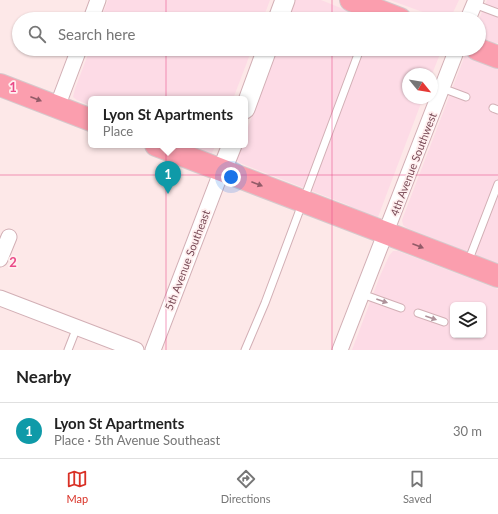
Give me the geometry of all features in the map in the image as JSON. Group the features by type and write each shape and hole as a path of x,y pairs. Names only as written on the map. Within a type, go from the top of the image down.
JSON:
{"highway":[{"path":"351,0 374,12"},
{"path":"486,52 498,57"},
{"path":"0,86 88,119"},
{"path":"164,148 498,276"}],"street":[{"path":"94,12 98,0"},
{"path":"281,12 285,0"},
{"path":"471,12 475,2"},
{"path":"57,107 77,56"},
{"path":"248,101 264,56"},
{"name":"4th Avenue Southwest","path":"340,350 454,56"},
{"path":"222,170 231,148"},
{"name":"5th Avenue Southeast","path":"153,350 222,170"},
{"path":"0,259 9,237"},
{"path":"0,298 136,350"}],"lane":[{"path":"475,2 498,13"},
{"path":"245,350 357,56"},
{"path":"442,88 466,97"},
{"path":"468,264 498,184"},
{"path":"362,294 401,308"},
{"path":"418,313 444,322"},
{"path":"68,350 77,327"}],"shaded area":[{"path":"108,0 270,0 266,12 104,12"},
{"path":"295,0 321,0 351,12 291,12"},
{"path":"390,0 459,0 453,12 423,12"},
{"path":"487,0 498,0 498,43 486,42 486,12 482,12"},
{"path":"87,56 249,56 234,96 88,96 88,105 73,97"},
{"path":"274,56 439,56 434,68 402,68 402,104 421,104 378,217 375,219 348,205 240,163 237,160 240,148 248,148 248,127"},
{"path":"465,56 474,56 484,61 487,65 498,69 498,264 407,228 403,225 402,220"},
{"path":"192,148 214,148 209,155 195,152"},
{"path":"393,251 398,251 498,289 498,350 352,350 389,256"}],"place":[{"name":"Lyon St Apartments","path":"168,194"}]}
